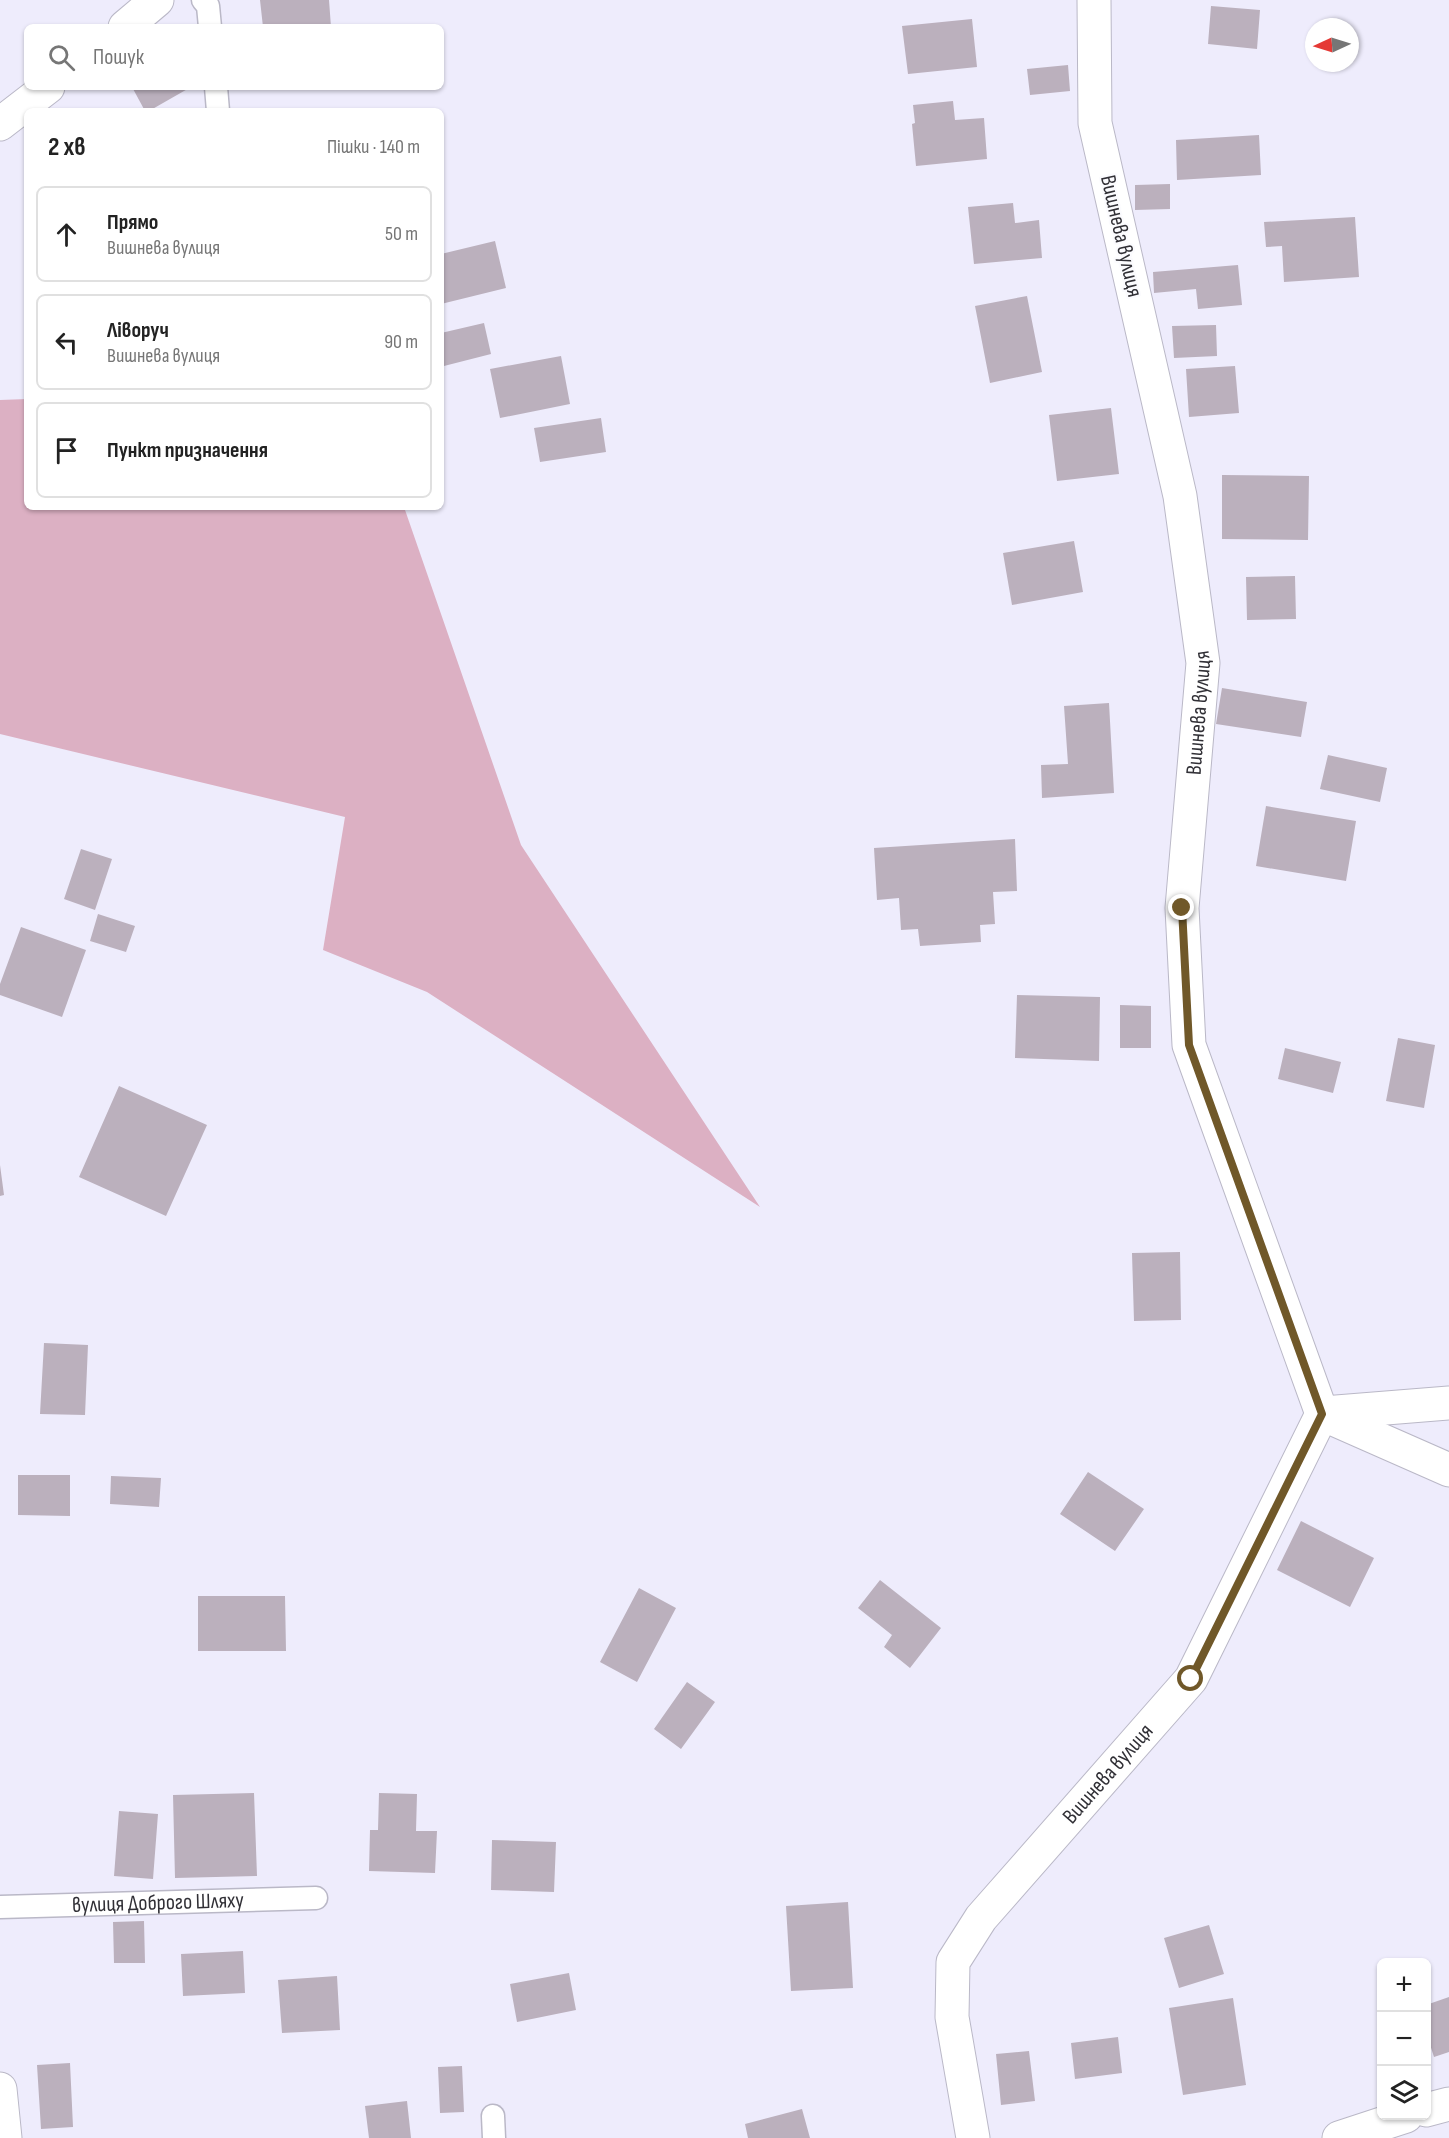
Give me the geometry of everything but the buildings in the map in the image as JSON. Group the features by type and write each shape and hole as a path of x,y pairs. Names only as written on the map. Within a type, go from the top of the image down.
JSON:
{"street":[{"path":"129,24 157,0"},
{"name":"Вишнева вулиця","path":"973,2138 952,2017 953,1962 981,1918 1191,1679 1322,1414 1189,1045 1182,908 1203,663 1180,496 1095,123 1094,0"},
{"path":"0,124 44,90"},
{"path":"1322,1414 1449,1403"},
{"path":"1322,1414 1449,1470"},
{"path":"0,2089 5,2138"},
{"path":"1431,2111 1449,2104"},
{"path":"1339,2138 1410,2120"}],"lane":[{"path":"203,0 208,6 210,24"},
{"path":"216,90 218,108"},
{"name":"вулиця Доброго Шляху","path":"0,1907 316,1898"}],"shaded area":[{"path":"24,399 24,510 405,510 521,845 760,1207 427,992 323,950 345,817 0,734 0,400"}],"route":[{"path":"1182,908 1189,1045 1322,1414 1191,1679"}]}
